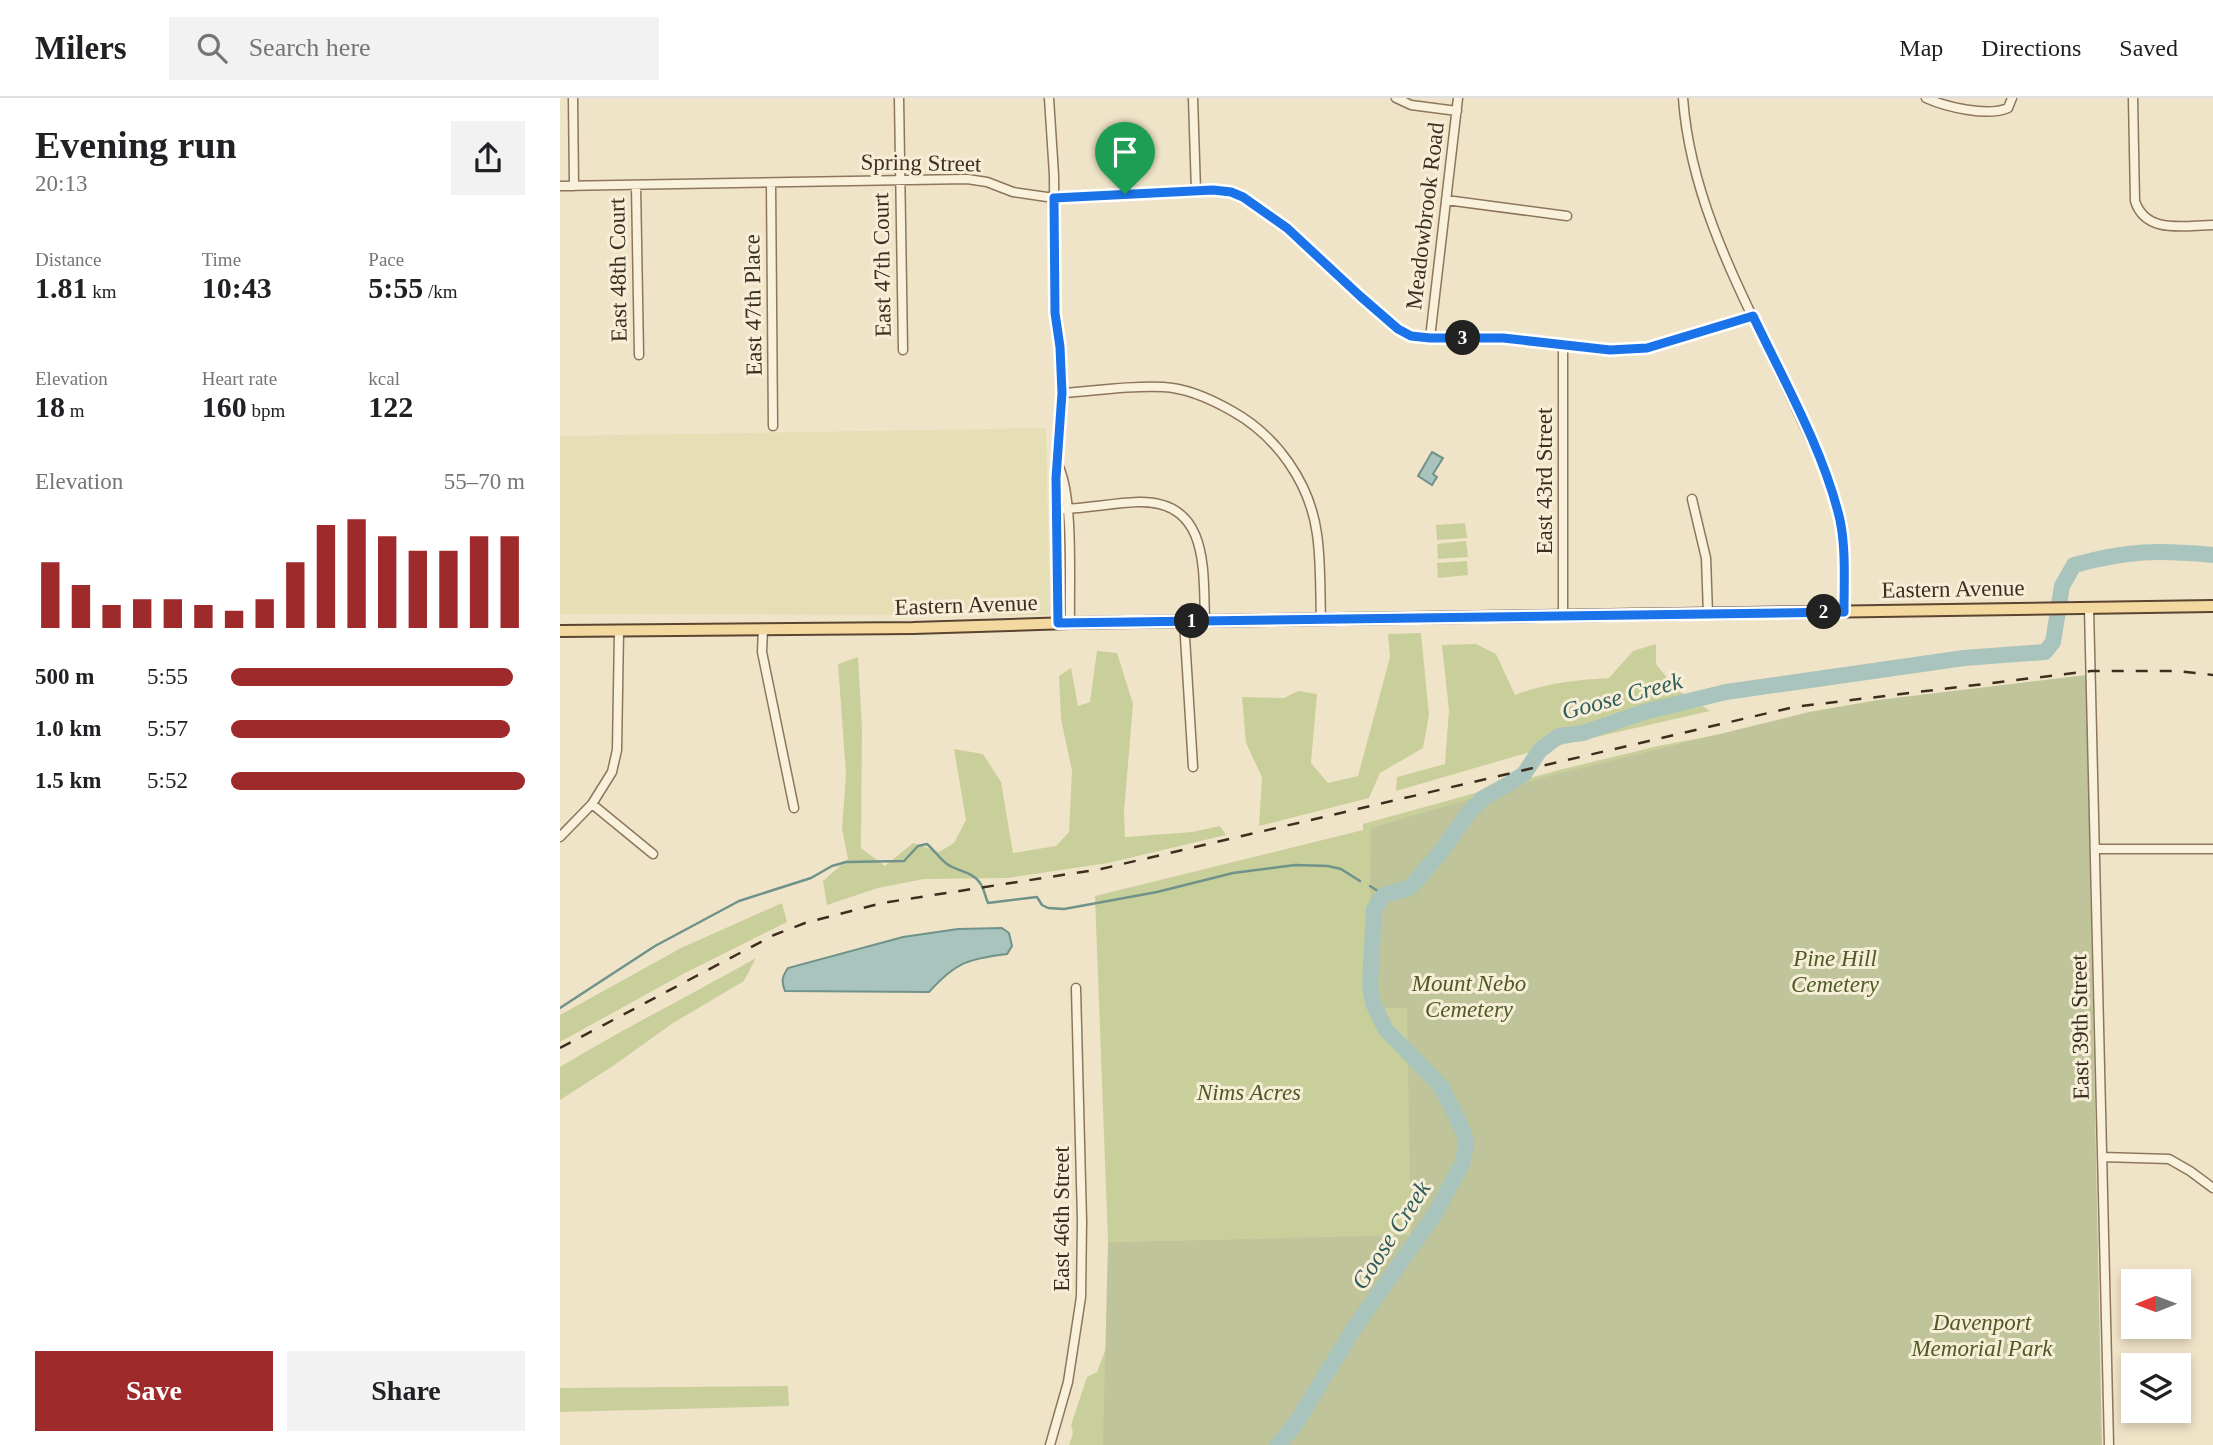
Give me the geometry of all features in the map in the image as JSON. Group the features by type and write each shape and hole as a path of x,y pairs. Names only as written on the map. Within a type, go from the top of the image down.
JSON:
{"main road":[{"name":"Eastern Avenue","path":"560,631 913,628 1064,623 2213,606"}],"street":[{"path":"573,98 574,186"},
{"name":"East 47th Court","path":"898,98 903,350"},
{"path":"1049,98 1054,198 1055,313 1062,393 1058,435 1059,467 1056,478 1064,623"},
{"path":"1193,98 1196,191"},
{"path":"1395,98 1410,105 1457,111"},
{"name":"Meadowbrook Road","path":"1430,338 1458,98"},
{"path":"1683,98 1684,115 1702,197 1730,268 1822,463 1833,492 1841,523 1844,612"},
{"path":"1926,98 1945,105 1999,111 2008,108 2012,98"},
{"path":"2133,98 2135,201 2142,215 2147,220 2168,226 2213,225"},
{"name":"Spring Street","path":"560,186 977,179 1013,192 1054,198 1196,191 1231,192 1243,197 1287,228 1398,329 1411,336 1503,338 1610,350 1647,348 1753,316"},
{"name":"East 47th Place","path":"771,183 773,426"},
{"name":"East 48th Court","path":"636,185 639,355"},
{"path":"1446,200 1567,216"},
{"name":"East 43rd Street","path":"1563,345 1563,616"},
{"path":"1062,393 1162,387 1186,391 1224,406 1256,426 1303,484 1311,507 1317,534 1321,619"},
{"path":"1059,467 1063,476 1067,509 1064,623"},
{"path":"1692,499 1706,558 1708,614"},
{"path":"1057,509 1140,502 1159,504 1172,510 1186,521 1198,537 1203,566 1205,621"},
{"name":"East 39th Street","path":"2089,608 2109,1445"},
{"path":"1184,621 1192,767"},
{"path":"762,629 762,652 794,808"},
{"path":"560,837 592,804 612,772 617,750 619,631"},
{"path":"592,804 653,855"},
{"path":"2095,849 2213,849"},
{"name":"East 46th Street","path":"1050,1445 1068,1382 1081,1297 1082,1221 1076,988"},
{"path":"2102,1157 2169,1159 2213,1188"}],"shaded area":[{"path":"1046,428 1050,615 560,614 560,436"}],"green space":[{"path":"1465,523 1467,538 1437,540 1436,525"},
{"path":"1466,541 1468,557 1438,559 1437,544"},
{"path":"1467,561 1468,575 1438,578 1437,563"},
{"path":"1421,633 1429,715 1423,748 1380,773 1369,798 1259,826 1262,777 1246,743 1242,697 1284,698 1298,691 1317,694 1311,763 1328,783 1358,776 1390,657 1388,634"},
{"path":"1476,644 1496,654 1515,695 1561,683 1609,678 1633,651 1656,644 1656,664 1676,689 1710,711 1530,752 1396,791 1397,777 1445,764 1449,710 1442,645"},
{"path":"1097,651 1117,653 1133,704 1124,812 1125,837 1192,832 1220,826 1226,835 1108,863 1008,878 924,879 878,888 827,905 823,881 848,859 842,829 846,774 838,664 858,657 862,729 861,848 885,866 913,843 939,852 954,843 966,820 954,749 983,754 1001,782 1013,853 1056,846 1069,832 1072,771 1061,719 1059,676 1071,668 1078,706 1090,702"},
{"path":"2086,675 2102,1445 1103,1445 1108,1242 1411,1235 1407,1008 1369,1008 1371,828 1549,776 1809,712 1878,700"},
{"path":"1775,724 1422,1254 1386,1236 1108,1242 1095,896 1363,830 1363,824 1559,770 1658,746"},
{"path":"782,903 787,922 683,974 560,1042 560,1015 681,948"},
{"path":"756,958 744,981 673,1023 560,1100 560,1067"},
{"path":"1106,1348 1105,1373 1156,1445 1069,1445 1073,1433 1071,1425 1087,1377 1097,1372"},
{"path":"788,1386 789,1406 560,1412 560,1388"}],"water":[{"path":"1432,452 1443,458 1433,474 1437,477 1432,485 1418,476"},
{"path":"1002,928 1009,933 1012,946 1007,954 972,960 955,968 929,992 785,991 784,988 784,974 788,968 903,937 958,929"}],"waterway":[{"name":"Goose Creek","path":"1278,1445 1296,1423 1355,1327 1434,1215 1462,1164 1466,1146 1464,1133 1441,1086 1386,1030 1373,1003 1370,986 1374,909 1384,895 1409,888 1414,883 1483,798 1524,774 1540,750 1559,736 1583,733 1644,712 1726,692 1964,658 2045,652 2053,642 2062,586 2074,565 2144,552 2213,555"},
{"path":"560,1008 655,946 739,901 811,878 832,866 846,862 904,861 918,846 927,844 947,864 977,879 983,887 988,903 1037,897 1042,905 1048,908 1064,909 1157,892 1233,873 1295,865 1341,869 1360,881"},
{"path":"1370,886 1384,895"}],"railway":[{"path":"560,1048 774,935 805,923 882,903 1101,869 1794,707 2091,671 2178,671 2213,675"}],"route":[{"path":"1213,190 1231,192 1243,197 1287,228 1360,296 1398,329 1411,336 1503,338 1610,350 1647,348 1753,316 1833,492 1841,523 1844,612 1058,623 1056,478 1059,467 1058,435 1062,393 1055,313 1054,198 1125,194 1213,190"}],"park label":[{"name":"Pine Hill Cemetery","path":"1835,971"},
{"name":"Mount Nebo Cemetery","path":"1469,996"},
{"name":"Nims Acres","path":"1249,1092"},
{"name":"Davenport Memorial Park","path":"1982,1335"}]}
